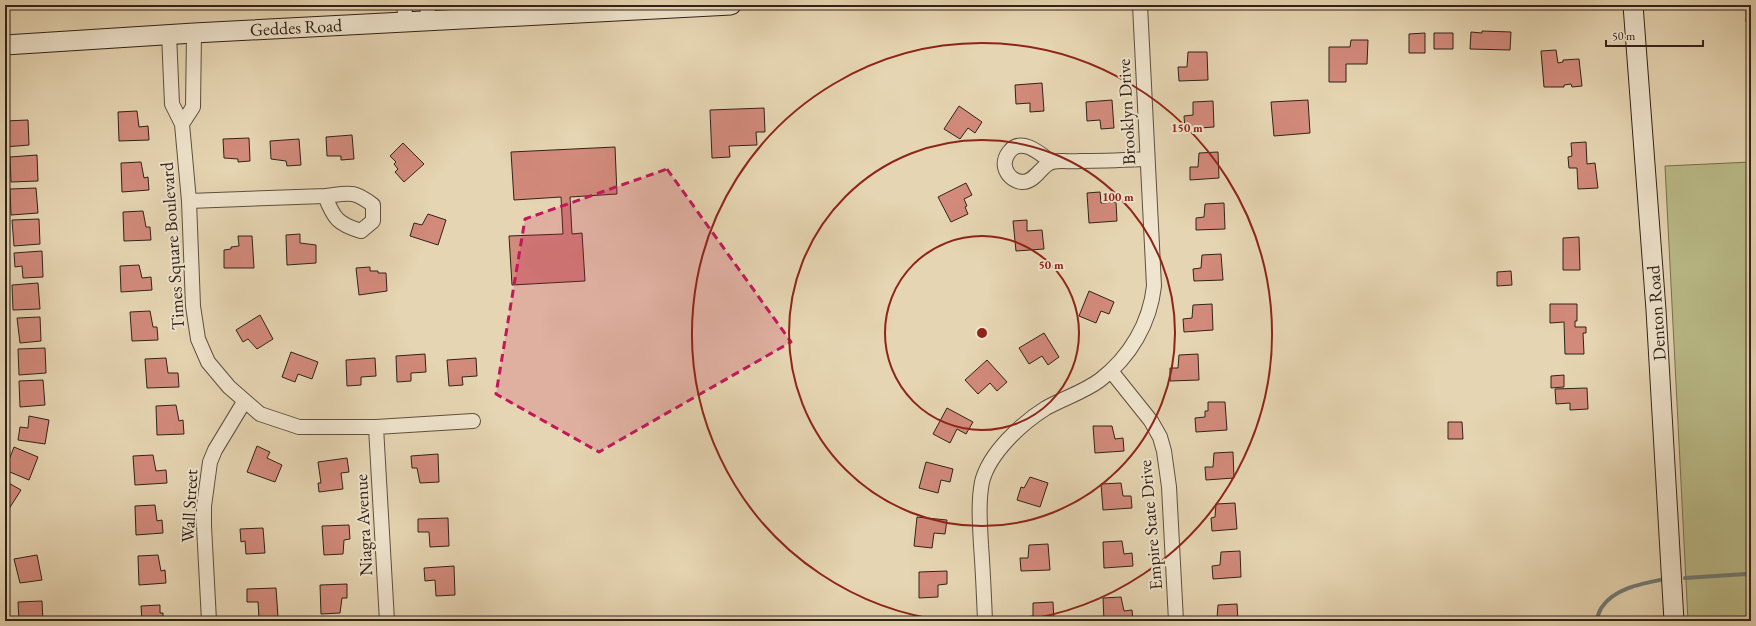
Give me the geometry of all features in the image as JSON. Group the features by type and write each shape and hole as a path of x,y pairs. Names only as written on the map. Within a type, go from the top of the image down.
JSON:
{"main road":[{"name":"Geddes Road","path":"5,45 194,33 405,13 731,5"},
{"name":"Denton Road","path":"1633,5 1656,302 1674,621"}],"street":[{"name":"Brooklyn Drive","path":"986,621 980,515 982,481 991,461 1013,434 1046,408 1077,394 1099,381 1111,371 1130,349 1139,335 1152,304 1154,286 1140,5"},
{"path":"182,124 193,106 194,33"},
{"name":"Times Square Boulevard","path":"169,34 172,104 182,124 189,201 193,306 198,338 208,362 218,375 244,402 260,414 299,427 376,427 473,421"},
{"path":"1051,162 1147,159"},
{"path":"189,201 326,196"},
{"name":"Empire State Drive","path":"1111,371 1152,421 1160,437 1164,451 1169,487 1176,621"},
{"name":"Wall Street","path":"209,621 204,506 210,462 215,450 244,402"},
{"name":"Niagra Avenue","path":"376,427 387,621"}],"highlighted area":[{"path":"667,169 791,342 599,452 496,394 525,219"}],"green space":[{"path":"1751,162 1751,621 1688,621 1665,166"}],"building":[{"path":"1746,5 1751,5 1751,22 1746,22"},
{"path":"1482,31 1511,32 1510,50 1470,49 1471,32 1482,33"},
{"path":"1425,33 1425,53 1409,53 1409,34"},
{"path":"1434,33 1453,33 1453,49 1434,49"},
{"path":"1351,40 1368,40 1367,64 1346,64 1346,82 1329,82 1329,47 1350,47"},
{"path":"1556,50 1558,63 1563,62 1563,60 1579,59 1582,86 1572,87 1571,84 1564,85 1564,87 1544,87 1541,51"},
{"path":"1188,52 1207,52 1208,80 1179,81 1178,67 1187,67"},
{"path":"1042,83 1044,111 1030,112 1030,103 1016,104 1015,85"},
{"path":"1112,100 1114,128 1101,129 1100,120 1087,121 1086,102"},
{"path":"1308,100 1310,133 1274,136 1271,102"},
{"path":"1213,101 1214,127 1185,129 1184,116 1193,115 1193,102"},
{"path":"959,106 982,122 975,133 968,128 960,139 944,129"},
{"path":"764,108 765,132 756,132 757,145 729,146 730,157 712,158 710,110"},
{"path":"137,111 139,127 148,126 149,140 119,141 118,112"},
{"path":"28,120 29,145 5,147 5,121"},
{"path":"352,135 354,159 341,160 341,156 327,156 326,137"},
{"path":"249,138 250,161 238,162 238,159 224,158 223,139"},
{"path":"299,139 301,165 287,166 286,161 271,159 270,141"},
{"path":"1586,142 1587,164 1595,163 1598,188 1578,189 1577,168 1569,168 1568,157 1572,156 1571,143"},
{"path":"403,143 424,164 404,182 395,172 398,169 394,164 396,162 390,156"},
{"path":"615,147 617,194 570,197 572,234 582,233 585,281 512,285 509,236 563,234 561,197 514,200 511,152"},
{"path":"1218,152 1219,178 1190,180 1190,167 1198,167 1199,153"},
{"path":"37,155 38,181 11,182 10,157"},
{"path":"141,162 144,178 148,177 149,190 122,192 121,163"},
{"path":"966,183 972,195 964,199 968,214 951,222 938,197"},
{"path":"36,188 38,213 11,215 10,189"},
{"path":"1100,192 1101,203 1116,202 1117,221 1089,223 1087,193"},
{"path":"1224,203 1225,229 1196,230 1196,218 1204,217 1205,204"},
{"path":"143,211 146,227 150,227 151,240 124,241 123,212"},
{"path":"428,214 446,220 438,245 410,236 414,223 422,225"},
{"path":"39,219 40,244 14,246 12,220"},
{"path":"1027,220 1027,231 1042,230 1044,249 1016,251 1013,221"},
{"path":"300,234 300,243 316,245 316,263 287,265 286,235"},
{"path":"238,236 252,236 254,268 224,268 224,250 239,246"},
{"path":"1579,237 1580,270 1563,270 1563,238"},
{"path":"42,251 43,277 23,278 22,266 15,267 14,253"},
{"path":"1221,254 1223,280 1194,281 1193,269 1201,268 1202,255"},
{"path":"139,265 142,278 151,277 152,290 121,292 120,266"},
{"path":"370,267 370,271 386,273 387,291 359,295 356,268"},
{"path":"1511,271 1512,285 1497,286 1497,272"},
{"path":"38,283 40,309 13,310 12,285"},
{"path":"1089,291 1114,302 1109,314 1101,311 1096,323 1079,316"},
{"path":"1212,304 1213,330 1184,332 1183,319 1192,318 1193,305"},
{"path":"1550,304 1577,304 1577,321 1575,321 1575,327 1586,327 1586,333 1583,333 1584,354 1565,354 1564,322 1550,323"},
{"path":"150,311 153,327 157,327 158,340 132,341 130,312"},
{"path":"260,315 273,339 257,349 248,339 243,342 236,330"},
{"path":"40,317 41,341 20,343 17,318"},
{"path":"1044,333 1059,357 1048,365 1042,356 1029,364 1019,348"},
{"path":"45,348 46,373 19,375 18,349"},
{"path":"291,352 318,362 312,379 298,374 295,382 282,377"},
{"path":"425,354 426,372 411,373 411,381 397,382 396,356"},
{"path":"1198,354 1199,380 1170,381 1170,368 1178,368 1179,355"},
{"path":"166,358 168,373 178,373 179,387 147,388 145,359"},
{"path":"375,358 376,376 361,377 361,385 347,386 346,360"},
{"path":"476,358 477,376 462,377 463,385 449,386 447,360"},
{"path":"987,360 1007,382 997,391 990,383 978,394 965,380"},
{"path":"1564,375 1564,387 1551,388 1551,376"},
{"path":"43,380 45,405 20,407 19,381"},
{"path":"1587,388 1588,409 1570,410 1570,403 1556,404 1555,389"},
{"path":"1208,402 1225,402 1227,430 1196,432 1195,418 1205,417 1205,411 1208,411"},
{"path":"176,405 179,421 183,420 184,434 157,435 156,406"},
{"path":"947,408 973,422 966,434 957,429 950,443 933,434"},
{"path":"29,416 49,420 45,444 18,440 20,427 28,428"},
{"path":"1448,422 1462,422 1463,439 1448,439"},
{"path":"1093,426 1112,426 1115,439 1123,438 1124,451 1095,453"},
{"path":"257,446 270,452 267,458 282,465 275,482 247,472"},
{"path":"14,447 38,457 29,480 5,470"},
{"path":"1233,452 1234,478 1206,480 1205,467 1213,467 1214,453"},
{"path":"438,454 439,482 420,483 417,468 412,468 411,456"},
{"path":"153,455 156,471 166,470 167,483 135,485 133,456"},
{"path":"347,458 349,472 341,473 343,489 319,492 318,483 321,483 318,462"},
{"path":"926,462 953,469 950,482 941,480 938,493 919,488"},
{"path":"1030,477 1048,483 1040,507 1017,500 1021,487 1024,488"},
{"path":"5,481 21,490 7,512 5,510"},
{"path":"1121,483 1123,496 1131,496 1132,508 1103,510 1101,484"},
{"path":"1235,503 1237,529 1212,531 1211,518 1215,517 1216,504"},
{"path":"155,505 157,521 162,520 163,533 136,535 135,506"},
{"path":"917,517 947,520 945,534 934,533 932,548 914,546"},
{"path":"448,518 449,546 430,547 429,532 418,532 418,519"},
{"path":"349,525 350,539 344,540 343,554 324,555 322,526"},
{"path":"263,528 265,553 246,554 245,541 241,542 240,529"},
{"path":"1122,541 1124,554 1132,553 1133,566 1104,568 1103,542"},
{"path":"1048,544 1050,570 1021,571 1020,558 1028,558 1029,545"},
{"path":"1240,551 1241,577 1213,579 1212,566 1220,565 1221,552"},
{"path":"37,555 42,580 20,583 14,559"},
{"path":"158,555 161,571 165,570 166,583 139,585 138,556"},
{"path":"454,566 455,595 436,596 435,580 425,581 424,568"},
{"path":"947,571 947,584 938,585 938,597 919,598 919,572"},
{"path":"347,584 347,598 342,598 340,613 321,614 320,585"},
{"path":"276,588 278,617 259,618 258,602 247,602 247,589"},
{"path":"1121,597 1124,611 1132,610 1133,621 1104,621 1103,598"},
{"path":"42,601 43,621 19,621 18,602"},
{"path":"1053,602 1054,621 1025,621 1024,617 1033,616 1033,603"},
{"path":"1237,604 1238,621 1209,621 1209,619 1217,618 1218,605"},
{"path":"160,605 160,613 163,613 163,620 172,621 142,621 141,606"},
{"path":"459,618 459,621 429,621 429,619"}],"waterway":[{"path":"1685,578 1746,574 1751,575"},
{"path":"1596,621 1602,607 1613,596 1628,588 1660,580"}]}
